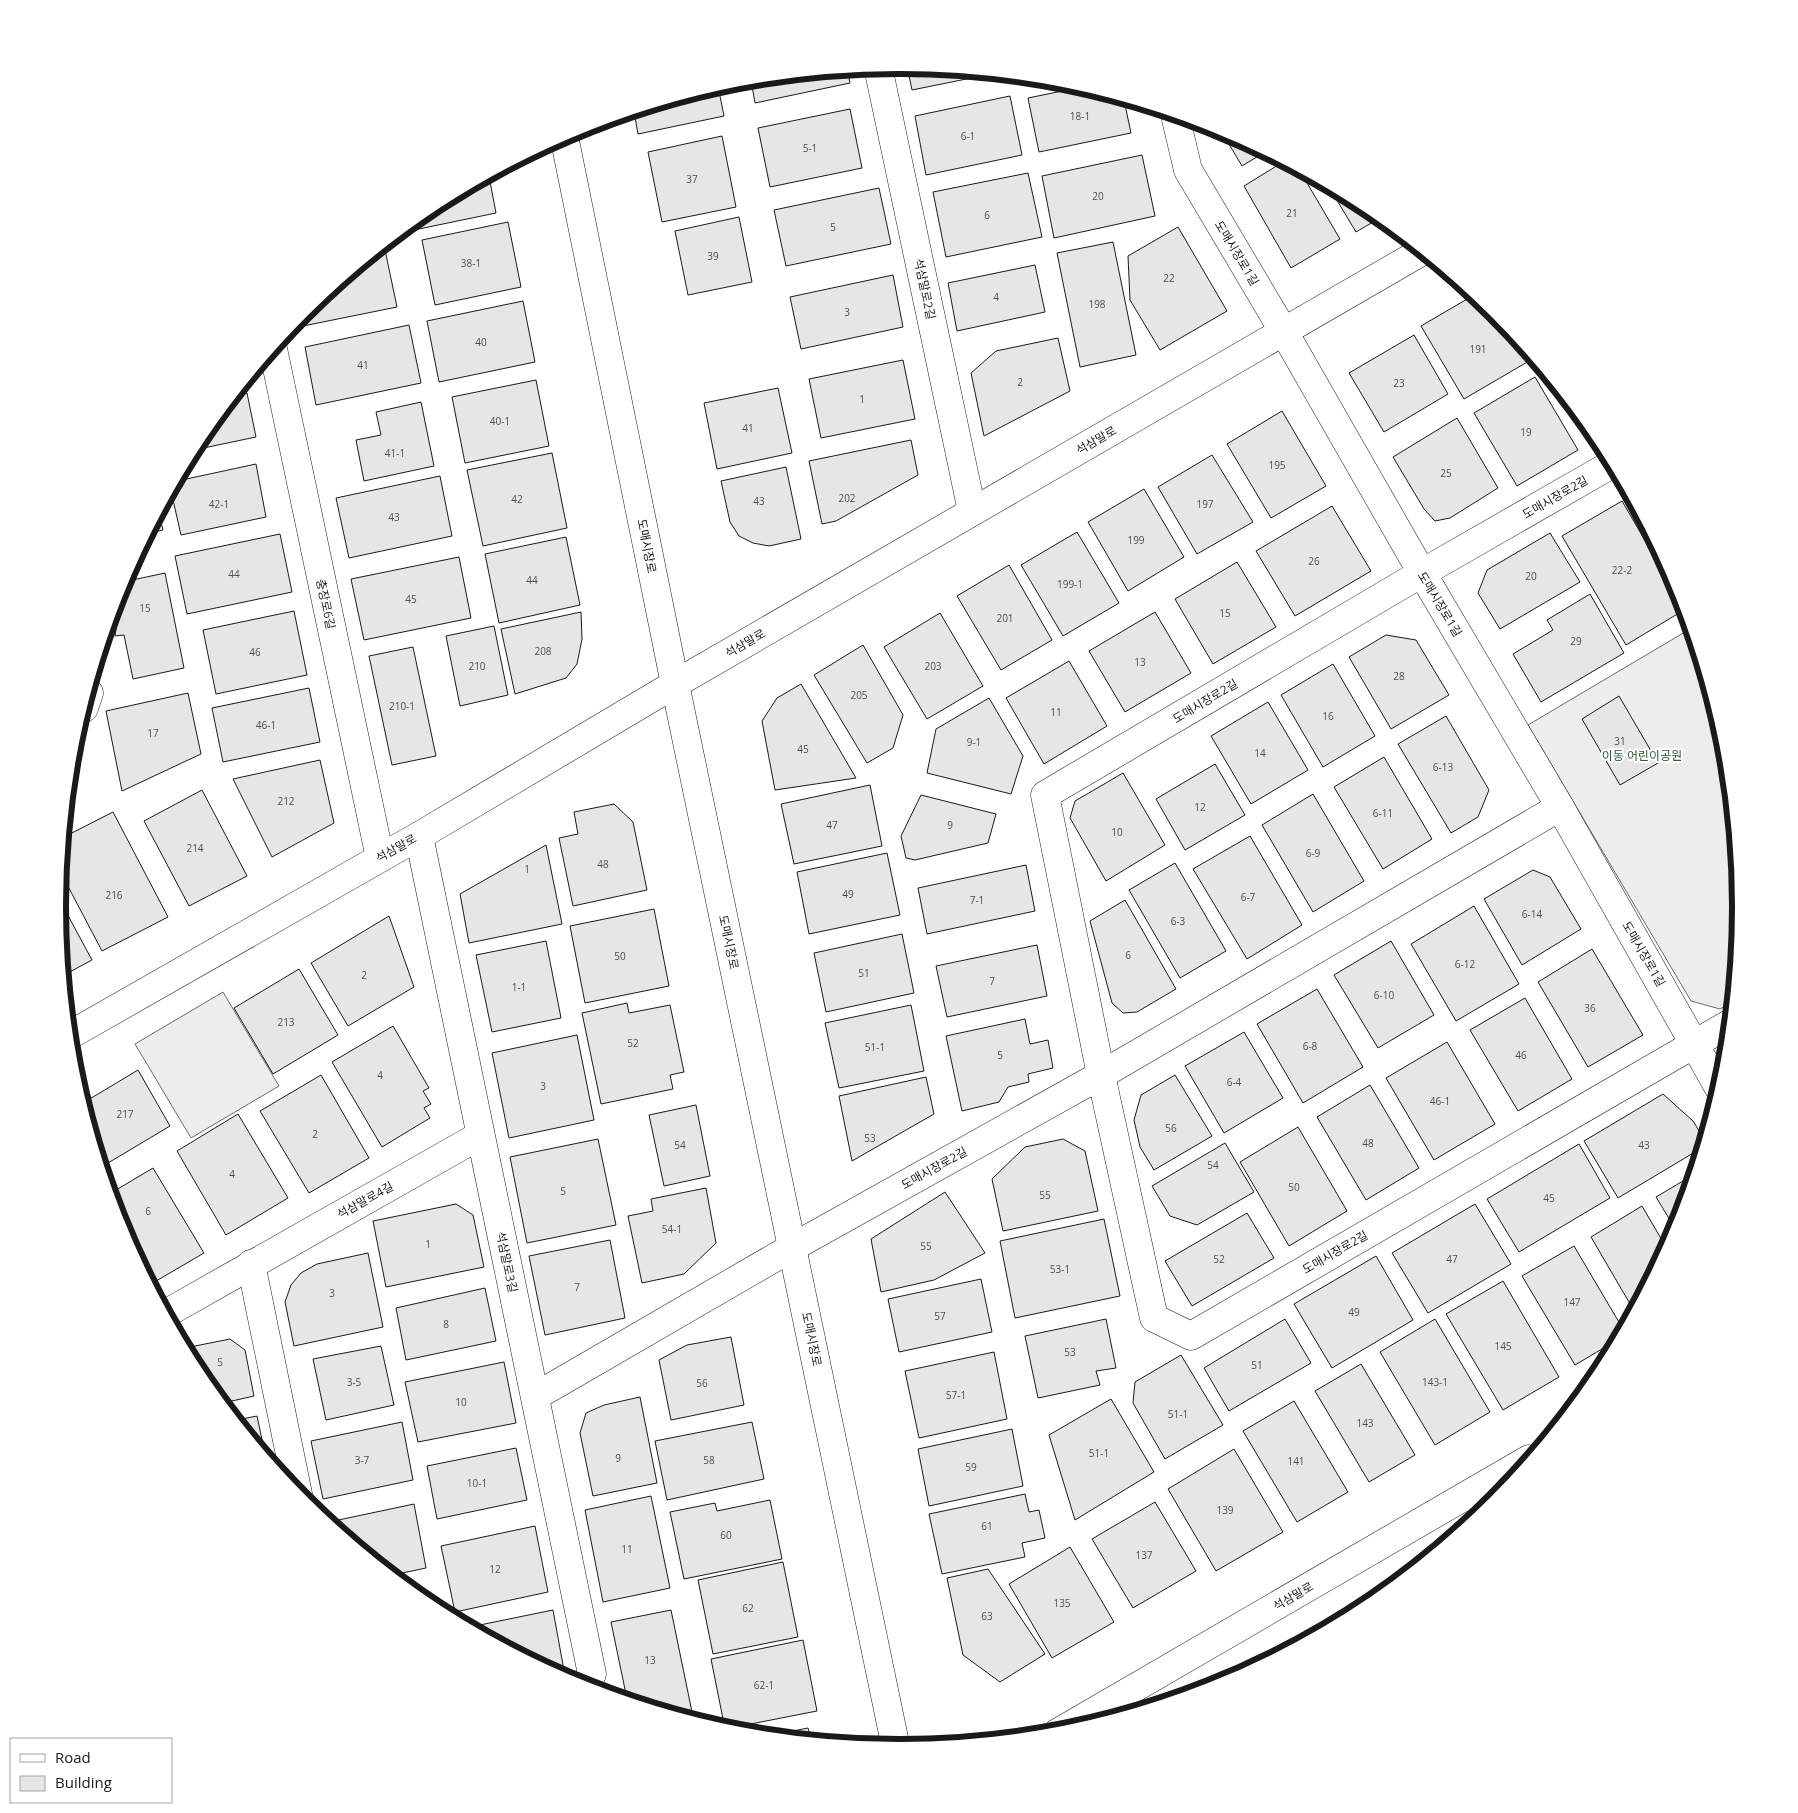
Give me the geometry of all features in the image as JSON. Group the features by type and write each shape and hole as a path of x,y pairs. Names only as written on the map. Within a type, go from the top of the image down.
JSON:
{"street":[{"name":"석삼말로2길","path":"880,75 972,511"},
{"name":"도매시장로1길","path":"1177,122 1188,170 1560,807 1714,1079"},
{"name":"도매시장로","path":"566,144 675,684 894,1739"},
{"name":"석삼말로","path":"76,1032 419,836 675,684 1417,255"},
{"name":"충장로6길","path":"274,356 380,858"},
{"name":"도매시장로2길","path":"1606,468 1422,573 1045,795 1101,1076 1154,1318 1190,1336 1723,1027"},
{"name":"도매시장로2길","path":"536,1396 793,1247 1101,1076 1560,807"},
{"name":"석삼말로3길","path":"419,836 479,1136 536,1396 592,1674 588,1679"},
{"name":"석삼말로4길","path":"171,1311 479,1136"},
{"path":"251,1264 295,1479"},
{"name":"석삼말로","path":"1080,1719 1516,1466"}],"shaded area":[{"name":"이동 어린이공원","path":"1685,632 1703,691 1716,744 1725,798 1732,906 1726,1006 1720,1009 1691,1001 1528,725"},
{"path":"223,992 279,1086 191,1138 135,1044"}],"building":[{"path":"909,74 972,78 912,90"},
{"path":"848,76 850,83 755,103 752,87 790,81"},
{"path":"1064,91 1125,105 1131,133 1039,152 1028,98"},
{"path":"720,94 724,116 638,134 635,117 683,102"},
{"path":"1010,96 1022,155 926,175 915,116"},
{"path":"850,109 862,168 770,187 758,128"},
{"path":"722,136 736,207 662,222 648,152"},
{"path":"1227,141 1258,156 1242,166"},
{"path":"1142,155 1155,216 1054,238 1042,176"},
{"path":"1277,165 1305,180 1340,239 1291,268 1244,186"},
{"path":"1028,173 1042,237 946,257 933,192"},
{"path":"490,181 496,213 414,230 436,214"},
{"path":"879,188 891,244 786,266 774,210"},
{"path":"1335,198 1373,222 1356,232"},
{"path":"739,217 752,282 688,295 675,231"},
{"path":"508,222 521,287 435,305 422,240"},
{"path":"1178,227 1227,311 1160,350 1130,300 1128,256"},
{"path":"1113,242 1136,355 1080,367 1057,253"},
{"path":"385,251 397,307 303,326 350,280"},
{"path":"1035,265 1045,312 957,331 948,283"},
{"path":"893,275 903,327 801,349 790,297"},
{"path":"1468,299 1528,361 1464,399 1421,326"},
{"path":"523,301 535,362 439,382 427,321"},
{"path":"409,325 421,383 316,405 305,347"},
{"path":"1414,335 1448,394 1384,432 1349,373"},
{"path":"1058,338 1070,391 984,436 971,373 996,351"},
{"path":"903,360 915,419 821,438 809,379"},
{"path":"1535,377 1578,450 1517,486 1474,413"},
{"path":"536,380 549,446 465,463 452,397"},
{"path":"778,388 792,453 717,469 704,403"},
{"path":"247,393 256,437 205,448 238,400 243,394"},
{"path":"421,402 434,466 364,481 356,440 381,435 376,412"},
{"path":"1282,411 1326,486 1271,518 1227,444"},
{"path":"1457,418 1498,488 1450,518 1435,521 1424,509 1393,457"},
{"path":"911,440 918,475 836,521 822,524 809,461"},
{"path":"552,453 567,528 483,546 467,470"},
{"path":"1212,455 1253,522 1197,554 1158,487"},
{"path":"256,464 266,517 181,535 173,499 185,479"},
{"path":"786,467 801,539 769,546 753,543 739,536 730,522 721,481"},
{"path":"440,476 452,536 349,558 336,498"},
{"path":"1144,489 1184,557 1128,591 1088,522"},
{"path":"1622,501 1654,555 1678,614 1626,645 1562,536"},
{"path":"1332,506 1371,571 1295,616 1256,551"},
{"path":"161,522 163,530 155,532"},
{"path":"1077,532 1119,603 1063,636 1021,565"},
{"path":"1550,533 1580,582 1500,629 1478,593 1487,570"},
{"path":"280,534 292,592 187,614 175,556"},
{"path":"566,537 580,605 499,623 485,554"},
{"path":"459,557 471,618 364,640 351,579"},
{"path":"1237,562 1276,627 1213,664 1175,599"},
{"path":"1009,565 1052,640 1001,670 957,596"},
{"path":"165,573 184,668 133,679 124,635 115,636 117,620 134,580"},
{"path":"1590,594 1624,653 1541,702 1513,654 1553,630 1547,620"},
{"path":"294,611 307,675 216,694 203,630"},
{"path":"581,612 582,639 577,664 566,678 515,694 501,629"},
{"path":"1155,612 1191,673 1125,712 1089,651"},
{"path":"940,613 983,686 927,719 884,647"},
{"path":"494,626 508,695 460,706 446,636"},
{"path":"1386,635 1416,640 1449,695 1391,729 1349,657"},
{"path":"863,645 903,715 893,748 867,763 814,675"},
{"path":"413,647 436,756 392,765 369,656"},
{"path":"1069,661 1107,726 1044,764 1006,698"},
{"path":"1333,664 1375,736 1323,767 1281,695"},
{"path":"801,684 856,778 775,790 762,721 777,698"},
{"path":"309,688 320,742 223,762 212,708"},
{"path":"188,693 201,754 122,791 106,711"},
{"path":"1619,696 1658,763 1620,785 1582,719"},
{"path":"989,698 1023,756 1011,794 927,773 936,729"},
{"path":"1268,702 1308,770 1251,804 1211,736"},
{"path":"1446,716 1489,790 1478,817 1451,833 1398,744"},
{"path":"1384,757 1432,839 1383,869 1334,787"},
{"path":"320,760 334,823 272,857 233,779"},
{"path":"1215,764 1245,815 1185,850 1156,799"},
{"path":"1123,773 1165,845 1106,881 1070,818 1075,801"},
{"path":"870,785 882,846 794,864 781,804"},
{"path":"202,790 247,876 189,906 144,821"},
{"path":"1313,794 1364,881 1313,912 1262,825"},
{"path":"921,795 996,814 988,843 915,860 906,858 901,836"},
{"path":"614,804 633,822 647,890 573,906 559,838 578,834 574,812"},
{"path":"113,812 168,917 102,951 67,884 70,834"},
{"path":"1250,836 1302,925 1247,959 1193,869"},
{"path":"546,845 562,924 469,943 460,894"},
{"path":"887,853 900,915 809,934 797,872"},
{"path":"1175,863 1226,951 1180,978 1129,890"},
{"path":"1026,865 1035,911 927,934 918,888"},
{"path":"1533,870 1550,877 1581,929 1522,965 1484,899"},
{"path":"1125,900 1176,989 1137,1012 1123,1013 1112,1003 1090,921"},
{"path":"1474,906 1519,984 1456,1021 1411,944"},
{"path":"654,909 669,986 585,1003 570,926"},
{"path":"66,912 92,960 69,972"},
{"path":"389,916 414,987 348,1026 311,963"},
{"path":"902,934 914,993 826,1012 814,953"},
{"path":"546,941 561,1018 492,1032 476,955"},
{"path":"1391,941 1434,1015 1378,1048 1334,975"},
{"path":"1037,945 1047,996 947,1017 936,966"},
{"path":"1592,949 1643,1035 1588,1067 1538,982"},
{"path":"299,969 338,1035 273,1074 234,1008"},
{"path":"1317,989 1363,1067 1303,1103 1257,1024"},
{"path":"1525,998 1572,1079 1518,1111 1470,1030"},
{"path":"627,1003 629,1013 670,1005 684,1072 670,1075 673,1089 601,1104 582,1013"},
{"path":"911,1005 924,1071 839,1088 825,1023"},
{"path":"1025,1019 1030,1044 1048,1040 1053,1068 1028,1074 1029,1082 1008,1087 999,1102 962,1111 946,1036"},
{"path":"393,1026 429,1088 423,1091 431,1104 424,1108 430,1118 382,1147 332,1062"},
{"path":"1244,1032 1283,1098 1224,1133 1185,1066"},
{"path":"577,1035 594,1120 509,1138 492,1053"},
{"path":"1447,1042 1495,1124 1434,1160 1386,1078"},
{"path":"138,1070 170,1126 107,1164 89,1099"},
{"path":"321,1075 369,1158 309,1193 260,1111"},
{"path":"1175,1075 1212,1136 1154,1170 1140,1147 1134,1120 1141,1095"},
{"path":"926,1077 934,1114 852,1161 839,1096"},
{"path":"1370,1085 1419,1168 1366,1200 1317,1117"},
{"path":"1663,1094 1693,1121 1700,1132 1694,1152 1618,1198 1584,1141"},
{"path":"696,1105 710,1176 664,1186 649,1115"},
{"path":"238,1114 288,1198 226,1235 177,1151"},
{"path":"1298,1127 1347,1211 1289,1246 1240,1162"},
{"path":"598,1139 616,1225 527,1243 510,1157"},
{"path":"1063,1139 1085,1151 1098,1211 1003,1231 992,1179 1025,1147"},
{"path":"1225,1143 1254,1192 1197,1225 1170,1216 1152,1186"},
{"path":"1579,1144 1610,1198 1519,1252 1487,1199"},
{"path":"153,1168 204,1253 155,1281 116,1190"},
{"path":"1686,1179 1670,1220 1656,1197"},
{"path":"706,1188 716,1243 684,1274 642,1283 628,1216 653,1211 651,1199"},
{"path":"945,1192 985,1253 934,1280 881,1292 871,1239"},
{"path":"456,1204 473,1215 484,1267 386,1287 373,1221"},
{"path":"1475,1204 1511,1264 1428,1313 1392,1253"},
{"path":"1642,1206 1662,1240 1630,1304 1591,1237"},
{"path":"1247,1213 1274,1258 1192,1306 1165,1261"},
{"path":"1104,1219 1120,1296 1015,1318 1000,1241"},
{"path":"610,1240 625,1318 545,1335 529,1256"},
{"path":"1574,1246 1620,1323 1605,1347 1575,1365 1522,1276"},
{"path":"368,1253 383,1327 294,1346 285,1302 291,1285 301,1273 317,1264"},
{"path":"1376,1256 1413,1320 1332,1368 1294,1304"},
{"path":"981,1279 992,1332 899,1352 888,1299"},
{"path":"1503,1281 1559,1377 1503,1410 1446,1314"},
{"path":"485,1288 496,1341 406,1360 396,1308"},
{"path":"1106,1319 1116,1368 1096,1371 1100,1385 1038,1398 1025,1336"},
{"path":"1285,1319 1311,1363 1229,1411 1204,1368"},
{"path":"1435,1319 1490,1412 1435,1445 1380,1352"},
{"path":"731,1337 744,1405 671,1420 659,1360 687,1345"},
{"path":"230,1339 245,1350 254,1396 230,1401 193,1346"},
{"path":"381,1346 394,1405 326,1420 313,1359"},
{"path":"994,1352 1007,1419 919,1438 905,1371"},
{"path":"1181,1355 1223,1425 1165,1459 1133,1403 1135,1382"},
{"path":"504,1362 516,1423 418,1442 405,1382"},
{"path":"1361,1364 1415,1455 1369,1482 1315,1391"},
{"path":"640,1397 657,1483 593,1496 580,1433 586,1413 604,1405"},
{"path":"1111,1399 1154,1472 1075,1520 1049,1435"},
{"path":"1294,1401 1348,1492 1297,1522 1243,1431"},
{"path":"257,1416 263,1443 243,1419"},
{"path":"402,1422 413,1480 323,1499 311,1441"},
{"path":"752,1422 764,1479 667,1500 655,1441"},
{"path":"1012,1429 1023,1486 929,1506 918,1449"},
{"path":"516,1448 527,1500 437,1519 427,1466"},
{"path":"1234,1449 1283,1532 1216,1571 1168,1489"},
{"path":"1025,1494 1029,1512 1039,1510 1045,1538 1022,1543 1025,1557 942,1574 929,1514"},
{"path":"651,1496 670,1588 603,1602 585,1510"},
{"path":"770,1500 782,1559 684,1579 670,1512 715,1503 717,1511"},
{"path":"1155,1502 1196,1571 1133,1608 1092,1539"},
{"path":"414,1504 426,1568 401,1573 337,1520"},
{"path":"535,1526 548,1592 457,1612 455,1611 441,1546"},
{"path":"1070,1547 1114,1622 1052,1658 1009,1584"},
{"path":"783,1562 798,1637 713,1654 698,1580"},
{"path":"988,1569 1045,1654 1000,1682 963,1655 947,1578"},
{"path":"553,1610 562,1668 531,1653 479,1625"},
{"path":"671,1610 692,1712 683,1711 626,1693 611,1622"},
{"path":"803,1640 817,1711 747,1725 723,1720 711,1659"},
{"path":"808,1728 810,1734 790,1732"}]}
